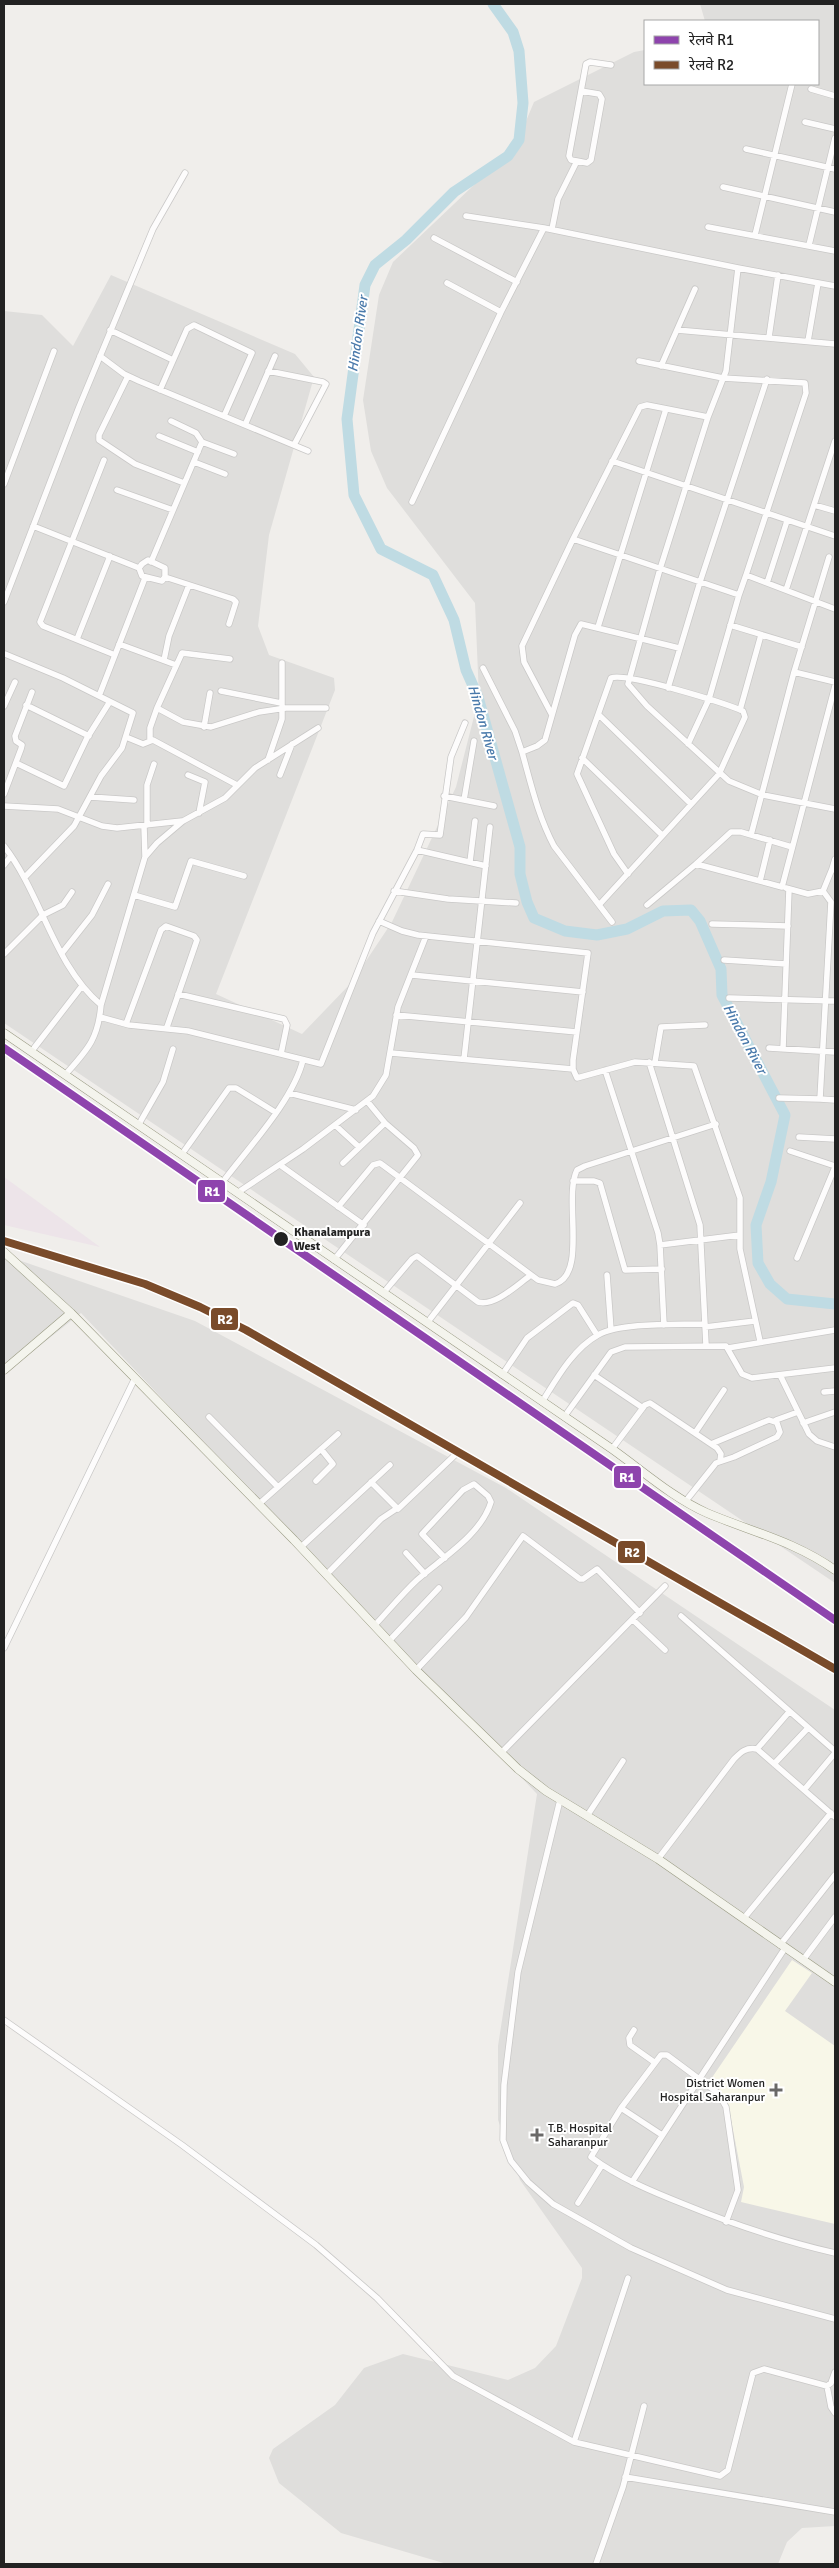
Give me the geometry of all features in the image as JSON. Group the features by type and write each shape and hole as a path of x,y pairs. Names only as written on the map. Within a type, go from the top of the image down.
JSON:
{"street":[{"path":"581,91 599,94 602,99 591,160 587,163 571,160 569,156 581,91 587,63 612,65"},
{"path":"755,235 763,196 792,85"},
{"path":"811,89 835,96"},
{"path":"805,122 835,129"},
{"path":"809,245 835,138"},
{"path":"746,148 835,169"},
{"path":"552,229 558,199 577,161"},
{"path":"4,602 110,330 153,229 185,173"},
{"path":"723,187 835,212"},
{"path":"466,216 552,229 738,268 835,286"},
{"path":"708,226 835,251"},
{"path":"412,502 501,312 544,228"},
{"path":"434,238 517,282"},
{"path":"738,268 729,335 728,363 708,417 660,569 639,638 628,684 632,692 728,782 762,795 804,805 835,809"},
{"path":"769,337 778,275"},
{"path":"808,341 818,282"},
{"path":"447,283 501,312"},
{"path":"661,366 695,289"},
{"path":"160,390 187,329 191,325 252,352 224,416"},
{"path":"110,330 173,360"},
{"path":"677,330 835,344"},
{"path":"4,484 54,351"},
{"path":"100,356 128,376 308,451"},
{"path":"245,425 275,356"},
{"path":"639,362 723,378 802,381 807,387 739,595 709,699 688,744"},
{"path":"268,371 326,384 294,445"},
{"path":"128,376 99,435 99,440 136,464 184,484"},
{"path":"668,688 726,500 767,379"},
{"path":"552,715 524,662 522,646 640,407 647,405 708,417"},
{"path":"598,627 666,409"},
{"path":"171,421 196,433 202,442 234,454"},
{"path":"159,436 198,452"},
{"path":"786,590 835,440"},
{"path":"152,562 172,510 202,442"},
{"path":"104,460 40,622 43,626 115,655"},
{"path":"612,461 686,488 835,536"},
{"path":"194,462 225,474"},
{"path":"117,490 172,510"},
{"path":"814,505 835,511"},
{"path":"767,583 787,521"},
{"path":"33,526 139,568"},
{"path":"573,540 739,595"},
{"path":"77,640 110,556"},
{"path":"752,835 794,672 829,558"},
{"path":"145,561 152,562 165,568 165,577 160,582 146,578 139,573 139,568 145,561"},
{"path":"746,575 835,609"},
{"path":"165,577 235,600 229,624"},
{"path":"99,696 146,578"},
{"path":"164,660 169,636 189,584"},
{"path":"522,752 538,746 545,740 576,630 581,624 679,648"},
{"path":"730,625 802,647"},
{"path":"740,710 762,635"},
{"path":"119,644 176,665"},
{"path":"150,740 150,728 157,708 176,665 184,652 230,658"},
{"path":"5,654 133,713 126,738 119,753 101,776 79,818 68,834 24,877"},
{"path":"268,760 280,726 282,663"},
{"path":"484,668 515,731 540,816 548,833 612,922"},
{"path":"782,887 835,684 794,672"},
{"path":"599,905 628,874 662,835 719,774 745,717 744,713 740,710 709,699 628,678 611,678 577,774 578,780 618,862 628,874"},
{"path":"4,706 15,682"},
{"path":"221,691 282,706 326,708"},
{"path":"4,794 22,747 15,736 32,692"},
{"path":"204,727 210,693"},
{"path":"16,763 64,786 89,736 110,703"},
{"path":"26,704 89,736"},
{"path":"157,708 183,722 204,727 222,724 246,715 282,706"},
{"path":"599,715 692,804"},
{"path":"100,1017 126,1024 167,1027 318,1064 323,1062 379,920 417,850 423,834 440,834 451,757 465,723"},
{"path":"145,857 157,843 183,821 225,798 244,776 318,728"},
{"path":"126,738 143,744 150,740"},
{"path":"150,740 237,785"},
{"path":"464,800 474,741"},
{"path":"280,774 292,744"},
{"path":"582,758 662,835"},
{"path":"65,1075 95,1038 104,987 145,857 146,784 154,764"},
{"path":"188,775 205,782 199,813"},
{"path":"444,796 494,806"},
{"path":"90,797 134,800"},
{"path":"4,806 58,809 102,826 117,828 183,821"},
{"path":"470,862 475,821"},
{"path":"464,1059 490,827"},
{"path":"647,905 731,832 752,835 792,847"},
{"path":"760,881 770,840"},
{"path":"4,846 24,877 62,952 82,986 101,1005"},
{"path":"417,850 486,866"},
{"path":"4,865 11,856"},
{"path":"823,891 834,870 835,859"},
{"path":"134,895 175,907 188,864 191,861 244,876"},
{"path":"696,864 808,894 823,891"},
{"path":"62,952 92,915 108,884"},
{"path":"783,1049 789,889"},
{"path":"394,891 425,897 516,903"},
{"path":"820,1100 831,902 823,891"},
{"path":"4,954 43,915 58,908 72,892"},
{"path":"379,920 402,931 426,936 588,953 573,1070 579,1078 626,1064 652,1062 694,1066 716,1124 740,1198 741,1260 760,1342"},
{"path":"712,924 788,926"},
{"path":"126,1024 164,926 194,936 197,940 167,1027"},
{"path":"237,1193 280,1165 356,1110 380,1087 386,1074 391,1053 396,1015 426,936"},
{"path":"724,960 786,964"},
{"path":"412,975 583,992"},
{"path":"30,1052 82,986"},
{"path":"178,994 284,1019 288,1025 281,1054"},
{"path":"729,998 835,1001"},
{"path":"396,1015 468,1020 577,1032"},
{"path":"705,1025 661,1027 652,1062 697,1212 702,1239 706,1346"},
{"path":"4,1033 612,1449 685,1502 707,1513 786,1542 835,1570"},
{"path":"769,1048 835,1052"},
{"path":"139,1124 164,1082 173,1049"},
{"path":"391,1053 573,1070"},
{"path":"222,1183 289,1093 299,1075 303,1060"},
{"path":"605,1070 660,1244 664,1325"},
{"path":"182,1154 230,1088 236,1088 276,1112"},
{"path":"289,1093 356,1110"},
{"path":"779,1098 835,1100"},
{"path":"334,1260 364,1225 416,1157 417,1152 384,1123 366,1101"},
{"path":"343,1163 384,1123"},
{"path":"338,1206 377,1163 490,1243 531,1275 543,1283 555,1284 562,1282 570,1274 572,1266 573,1182 576,1170 716,1124"},
{"path":"335,1125 359,1147"},
{"path":"799,1137 835,1139"},
{"path":"790,1151 835,1167 797,1258"},
{"path":"280,1165 364,1225"},
{"path":"573,1182 594,1181 600,1184 625,1270 662,1269"},
{"path":"427,1322 520,1203"},
{"path":"660,1244 740,1235"},
{"path":"4,1252 71,1314 135,1378 327,1574 416,1670 518,1769 560,1800 658,1859 744,1918 782,1947 835,1982"},
{"path":"384,1292 412,1259 417,1256 478,1302 488,1303 531,1275"},
{"path":"607,1275 612,1330"},
{"path":"502,1375 527,1338 573,1303 578,1305 597,1335"},
{"path":"4,1370 71,1314"},
{"path":"542,1402 567,1363 597,1335 612,1330 664,1325 705,1326 755,1321"},
{"path":"728,1348 835,1330"},
{"path":"564,1417 611,1352 617,1349 722,1345 728,1348 742,1374 747,1378 835,1368"},
{"path":"594,1375 642,1408"},
{"path":"780,1375 803,1424 812,1438 835,1447"},
{"path":"4,1648 135,1378"},
{"path":"695,1433 724,1390"},
{"path":"824,1392 835,1391"},
{"path":"612,1449 642,1408 650,1403 711,1444 719,1451 720,1461"},
{"path":"775,1422 778,1418 798,1412"},
{"path":"803,1424 835,1412"},
{"path":"209,1417 278,1487"},
{"path":"711,1444 766,1421 775,1422"},
{"path":"685,1502 713,1466 720,1461 734,1457 777,1436 780,1432 775,1422"},
{"path":"259,1504 338,1434"},
{"path":"316,1481 333,1464 321,1449"},
{"path":"327,1574 381,1518 403,1506 455,1455"},
{"path":"301,1547 390,1465"},
{"path":"371,1482 396,1509"},
{"path":"375,1626 425,1574 445,1558 468,1537 490,1505 490,1498 474,1484 463,1490 422,1534 445,1558"},
{"path":"416,1670 459,1626 523,1536 580,1579 583,1579 597,1569 640,1613"},
{"path":"406,1553 425,1574"},
{"path":"502,1752 640,1613 664,1586"},
{"path":"389,1641 439,1588"},
{"path":"681,1616 723,1651 835,1752 804,1790"},
{"path":"633,1620 665,1650"},
{"path":"658,1859 734,1759 743,1750 757,1749 789,1712"},
{"path":"774,1764 808,1728"},
{"path":"744,1918 833,1815 757,1749"},
{"path":"587,1816 623,1761"},
{"path":"560,1800 518,1972 504,2085 503,2140 511,2160 528,2182 553,2204 638,2251 728,2290 835,2320"},
{"path":"632,2182 782,1947 835,1875"},
{"path":"803,1960 835,1917"},
{"path":"4,2020 174,2139 316,2245 377,2298 453,2376 574,2442 720,2476 728,2470 753,2374 756,2371 764,2369 827,2386 832,2383 835,2372"},
{"path":"634,2030 629,2038 630,2045 654,2062"},
{"path":"726,2222 738,2190 728,2115 723,2099 699,2078 667,2055 661,2055 621,2108 590,2154 591,2158 632,2182 726,2222 790,2243 835,2253"},
{"path":"621,2108 662,2135"},
{"path":"578,2203 602,2165"},
{"path":"574,2442 628,2278"},
{"path":"827,2386 831,2407 835,2413"},
{"path":"596,2564 625,2476 644,2406"},
{"path":"625,2476 835,2512"}],"shaded area":[{"path":"700,4 835,4 835,1583 4,1023 4,311 42,315 73,346 111,275 295,354 314,377 269,535 258,626 269,655 334,678 335,690 216,994 302,1034 352,982 392,922 456,787 479,697 475,603 387,488 371,451 363,400 379,295 393,262 516,145 534,102 634,52 644,50 644,85 819,85 819,20 705,20"},
{"path":"4,1177 100,1247 4,1225"},
{"path":"4,1255 195,1321 506,1488 835,1710 835,2526 802,2528 787,2542 778,2564 447,2564 341,2533 279,2483 269,2458 273,2449 335,2405 364,2368 403,2354 508,2380 535,2368 556,2346 582,2278 582,2268 520,2180 498,2120 498,2046 537,1794 81,1313 4,1374"},
{"name":"District Women Hospital Saharanpur","path":"792,1960 812,1973 785,2011 835,2046 835,2224 741,2202 744,2187 729,2109 726,2099 709,2082"}],"waterway":[{"name":"Hindon River","path":"493,4 513,32 519,51 523,103 519,140 508,156 454,192 406,240 375,265 365,285 347,419 354,495 381,549 433,575 454,620 466,670 478,697 520,847 520,874 527,902 534,918 565,931 597,935 627,929 663,911 691,910 700,921 721,969 722,995 785,1115 771,1182 756,1225 758,1263 770,1284 787,1299 835,1304"}],"railway":[{"path":"4,1241 145,1284 200,1307 246,1330 835,1669"}],"rail line":[{"name":"R1","path":"4,1048 835,1620"},
{"name":"R2","path":"4,1241 145,1284 200,1307 246,1330 835,1669"}],"place":[{"name":"Khanalampura West","path":"281,1239"},
{"name":"District Women Hospital Saharanpur","path":"776,2090"},
{"name":"T.B. Hospital Saharanpur","path":"537,2135"}]}
